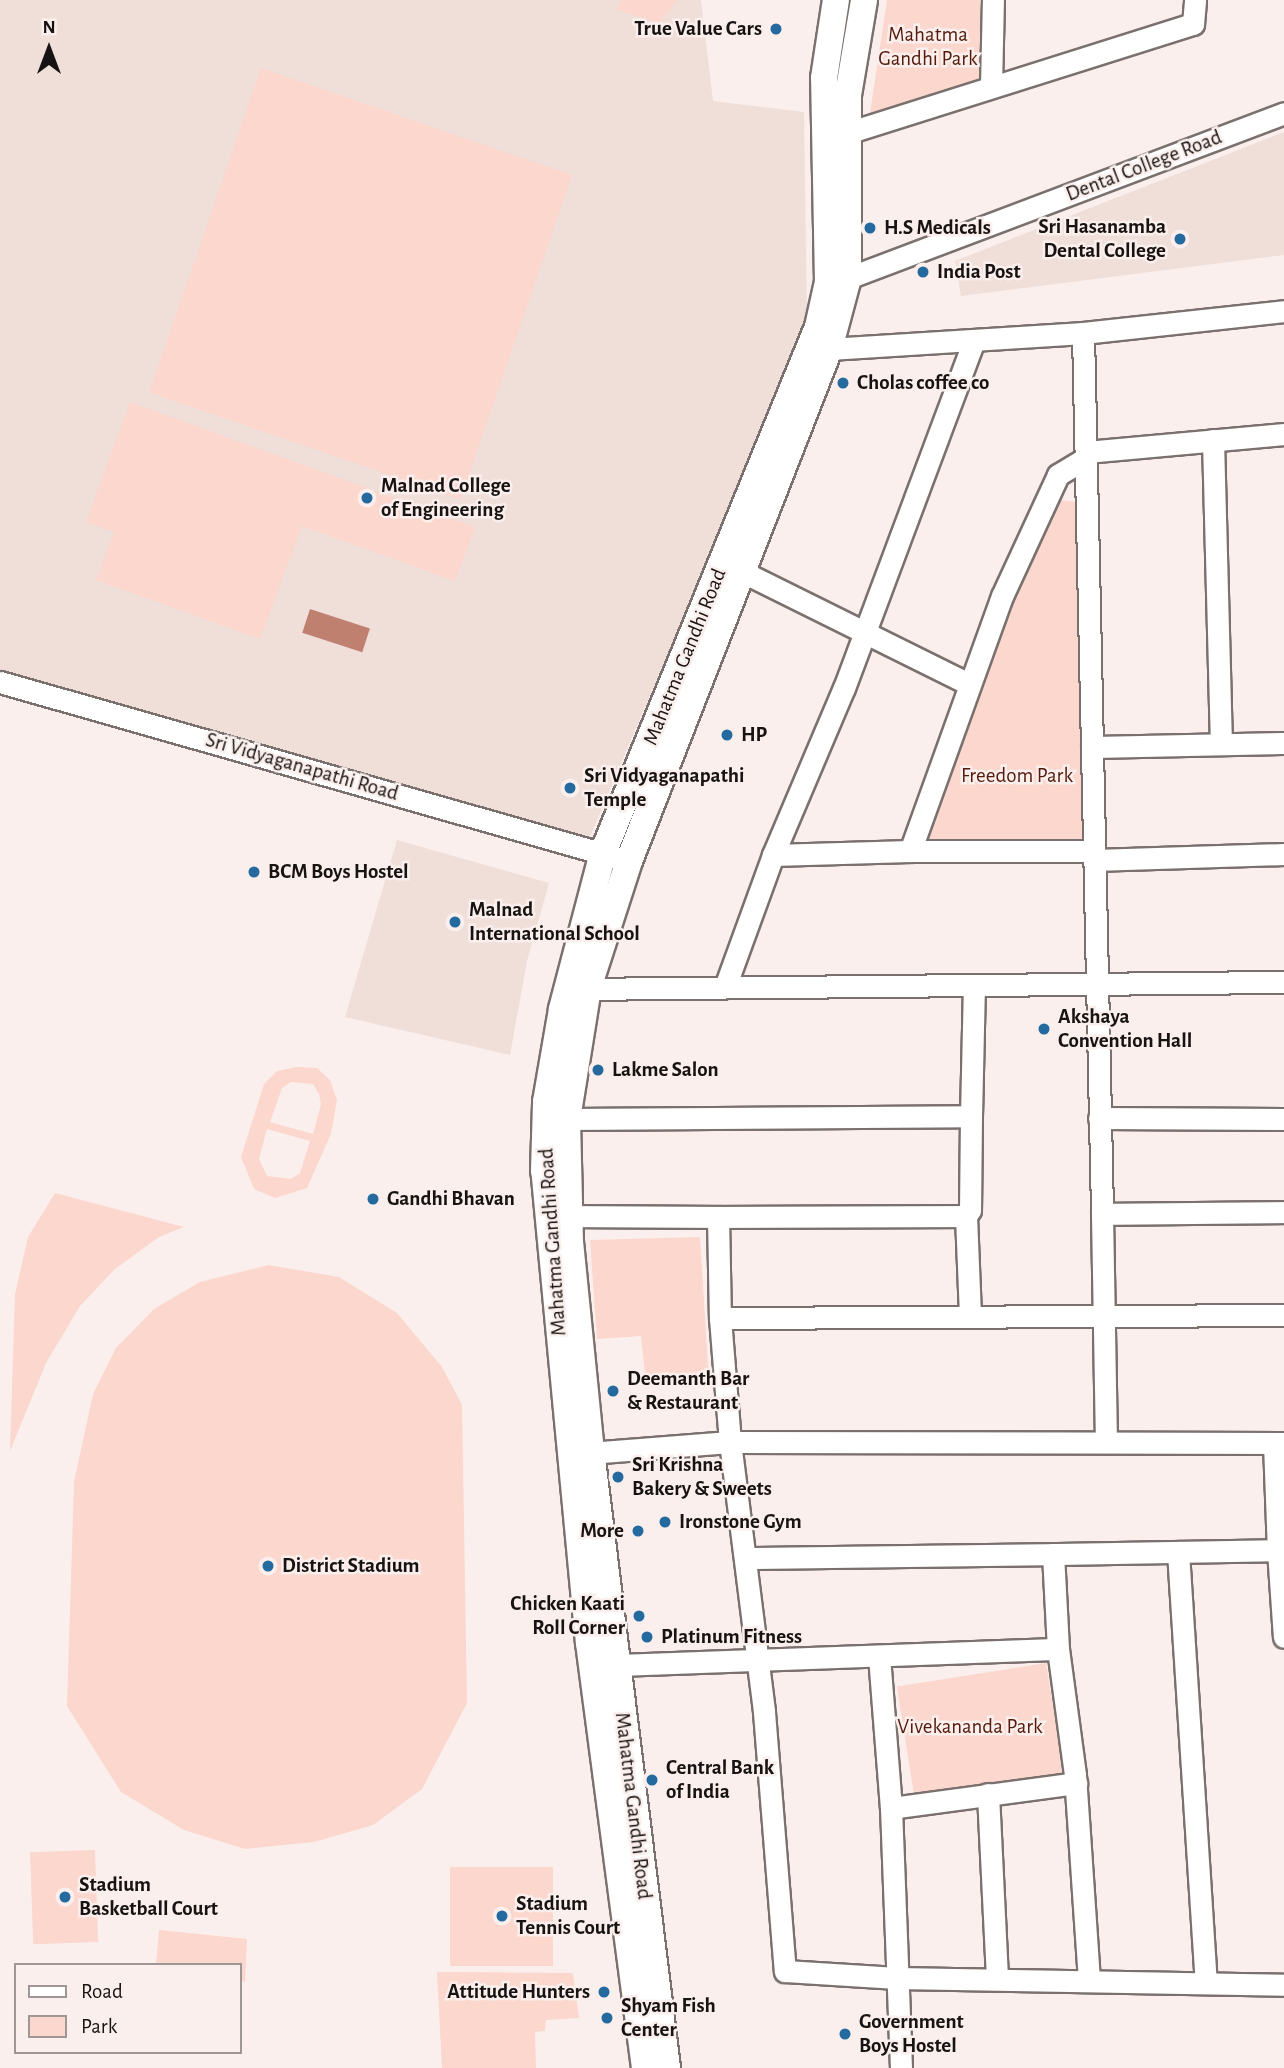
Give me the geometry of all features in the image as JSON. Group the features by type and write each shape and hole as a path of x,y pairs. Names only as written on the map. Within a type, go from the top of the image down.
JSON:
{"street":[{"name":"Mahatma Gandhi Road","path":"667,2068 617,1784 615,1665 581,1453 567,1119 578,989 743,572 807,376 817,327 838,280 824,78 836,0"},
{"name":"Mahatma Gandhi Road","path":"645,2068 581,1453 544,1171 546,1102 578,989 603,853 807,376 829,349 838,280 846,133 864,0"},
{"path":"990,86 993,0"},
{"path":"846,133 1193,24 1195,0"},
{"name":"Dental College Road","path":"838,280 1284,113"},
{"path":"829,349 1083,332 1284,311"},
{"path":"1083,332 1099,985 1106,1440"},
{"path":"725,986 773,855 864,632 974,340"},
{"path":"911,851 1002,596 1058,475 1086,455 1284,434"},
{"path":"1213,440 1221,744"},
{"path":"743,572 969,684"},
{"name":"Sri Vidyaganapathi Road","path":"0,682 629,861"},
{"path":"1092,747 1284,743"},
{"path":"773,855 911,851 1094,855 1284,854"},
{"path":"578,989 1284,982"},
{"path":"971,1317 966,1216 970,1210 974,986"},
{"path":"567,1119 971,1116"},
{"path":"1100,1118 1284,1119"},
{"path":"1102,1214 1284,1212"},
{"path":"569,1216 966,1216"},
{"path":"718,1217 720,1318 730,1442 758,1659 785,1971 897,1978 1206,1980 1284,1985"},
{"path":"720,1318 1284,1315"},
{"path":"581,1453 730,1442 1106,1440 1279,1443 1284,1637"},
{"path":"745,1558 1281,1550"},
{"path":"1178,1552 1206,1980"},
{"path":"1053,1555 1058,1649 1076,1783 1089,1980"},
{"path":"615,1665 1058,1649"},
{"path":"880,1656 891,1808 901,2068"},
{"path":"891,1808 1076,1783"},
{"path":"988,1794 997,1978"}],"shaded area":[{"name":"Malnad College of Engineering","path":"0,0 701,0 713,101 804,112 807,325 589,839 0,671"},
{"path":"1284,132 1284,255 961,296 955,261"},
{"path":"310,609 370,628 362,652 302,633"},
{"name":"Malnad International School","path":"397,840 549,883 527,961 510,1055 345,1017"}],"green space":[{"path":"621,0 678,0 659,23 617,10"},
{"name":"Mahatma Gandhi Park","path":"887,0 980,0 980,81 870,113"},
{"path":"261,68 572,175 460,499 149,392"},
{"path":"130,402 475,527 455,581 302,526 260,639 96,580 114,532 86,522"},
{"name":"Freedom Park","path":"1057,500 1079,502 1084,842 922,842 995,645"},
{"path":"297,1067 317,1068 330,1080 337,1100 331,1134 307,1188 275,1198 254,1189 241,1157 264,1084 277,1071","holes":["291,1082 313,1084 319,1094 321,1104 313,1134 270,1122 282,1088","267,1129 310,1141 300,1173 291,1179 267,1176 259,1159"]},
{"path":"55,1193 184,1227 159,1237 115,1269 80,1306 46,1363 10,1451 15,1294 28,1237"},
{"path":"700,1237 709,1382 646,1384 641,1336 597,1339 590,1240"},
{"name":"District Stadium","path":"269,1265 339,1277 397,1313 442,1367 462,1405 467,1703 422,1789 373,1825 314,1842 245,1849 184,1830 121,1792 67,1706 74,1482 93,1394 116,1348 154,1309 200,1282"},
{"name":"Vivekananda Park","path":"1046,1663 1064,1774 914,1797 897,1687"},
{"name":"Stadium Basketball Court","path":"95,1850 98,1942 33,1944 30,1852"},
{"name":"Stadium Tennis Court","path":"450,1867 553,1867 553,1966 450,1966"},
{"path":"159,1930 247,1939 245,1982 242,1981 242,1963 156,1963"},
{"path":"437,1972 573,1973 579,2018 546,2020 545,2031 535,2032 536,2068 442,2068"}],"place":[{"name":"True Value Cars","path":"776,29"},
{"name":"H.S Medicals","path":"870,228"},
{"name":"Sri Hasanamba Dental College","path":"1180,239"},
{"name":"India Post","path":"923,272"},
{"name":"Cholas coffee co","path":"843,383"},
{"name":"Malnad College of Engineering","path":"367,498"},
{"name":"HP","path":"727,735"},
{"name":"Sri Vidyaganapathi Temple","path":"570,788"},
{"name":"BCM Boys Hostel","path":"254,872"},
{"name":"Malnad International School","path":"455,922"},
{"name":"Akshaya Convention Hall","path":"1044,1029"},
{"name":"Lakme Salon","path":"598,1070"},
{"name":"Gandhi Bhavan","path":"373,1199"},
{"name":"Deemanth Bar & Restaurant","path":"613,1391"},
{"name":"Sri Krishna Bakery & Sweets","path":"618,1477"},
{"name":"Ironstone Gym","path":"665,1522"},
{"name":"More","path":"638,1531"},
{"name":"District Stadium","path":"268,1566"},
{"name":"Chicken Kaati Roll Corner","path":"639,1616"},
{"name":"Platinum Fitness","path":"647,1637"},
{"name":"Central Bank of India","path":"652,1780"},
{"name":"Stadium Basketball Court","path":"65,1897"},
{"name":"Stadium Tennis Court","path":"502,1916"},
{"name":"Attitude Hunters","path":"604,1992"},
{"name":"Shyam Fish Center","path":"607,2018"},
{"name":"Government Boys Hostel","path":"845,2034"}]}
